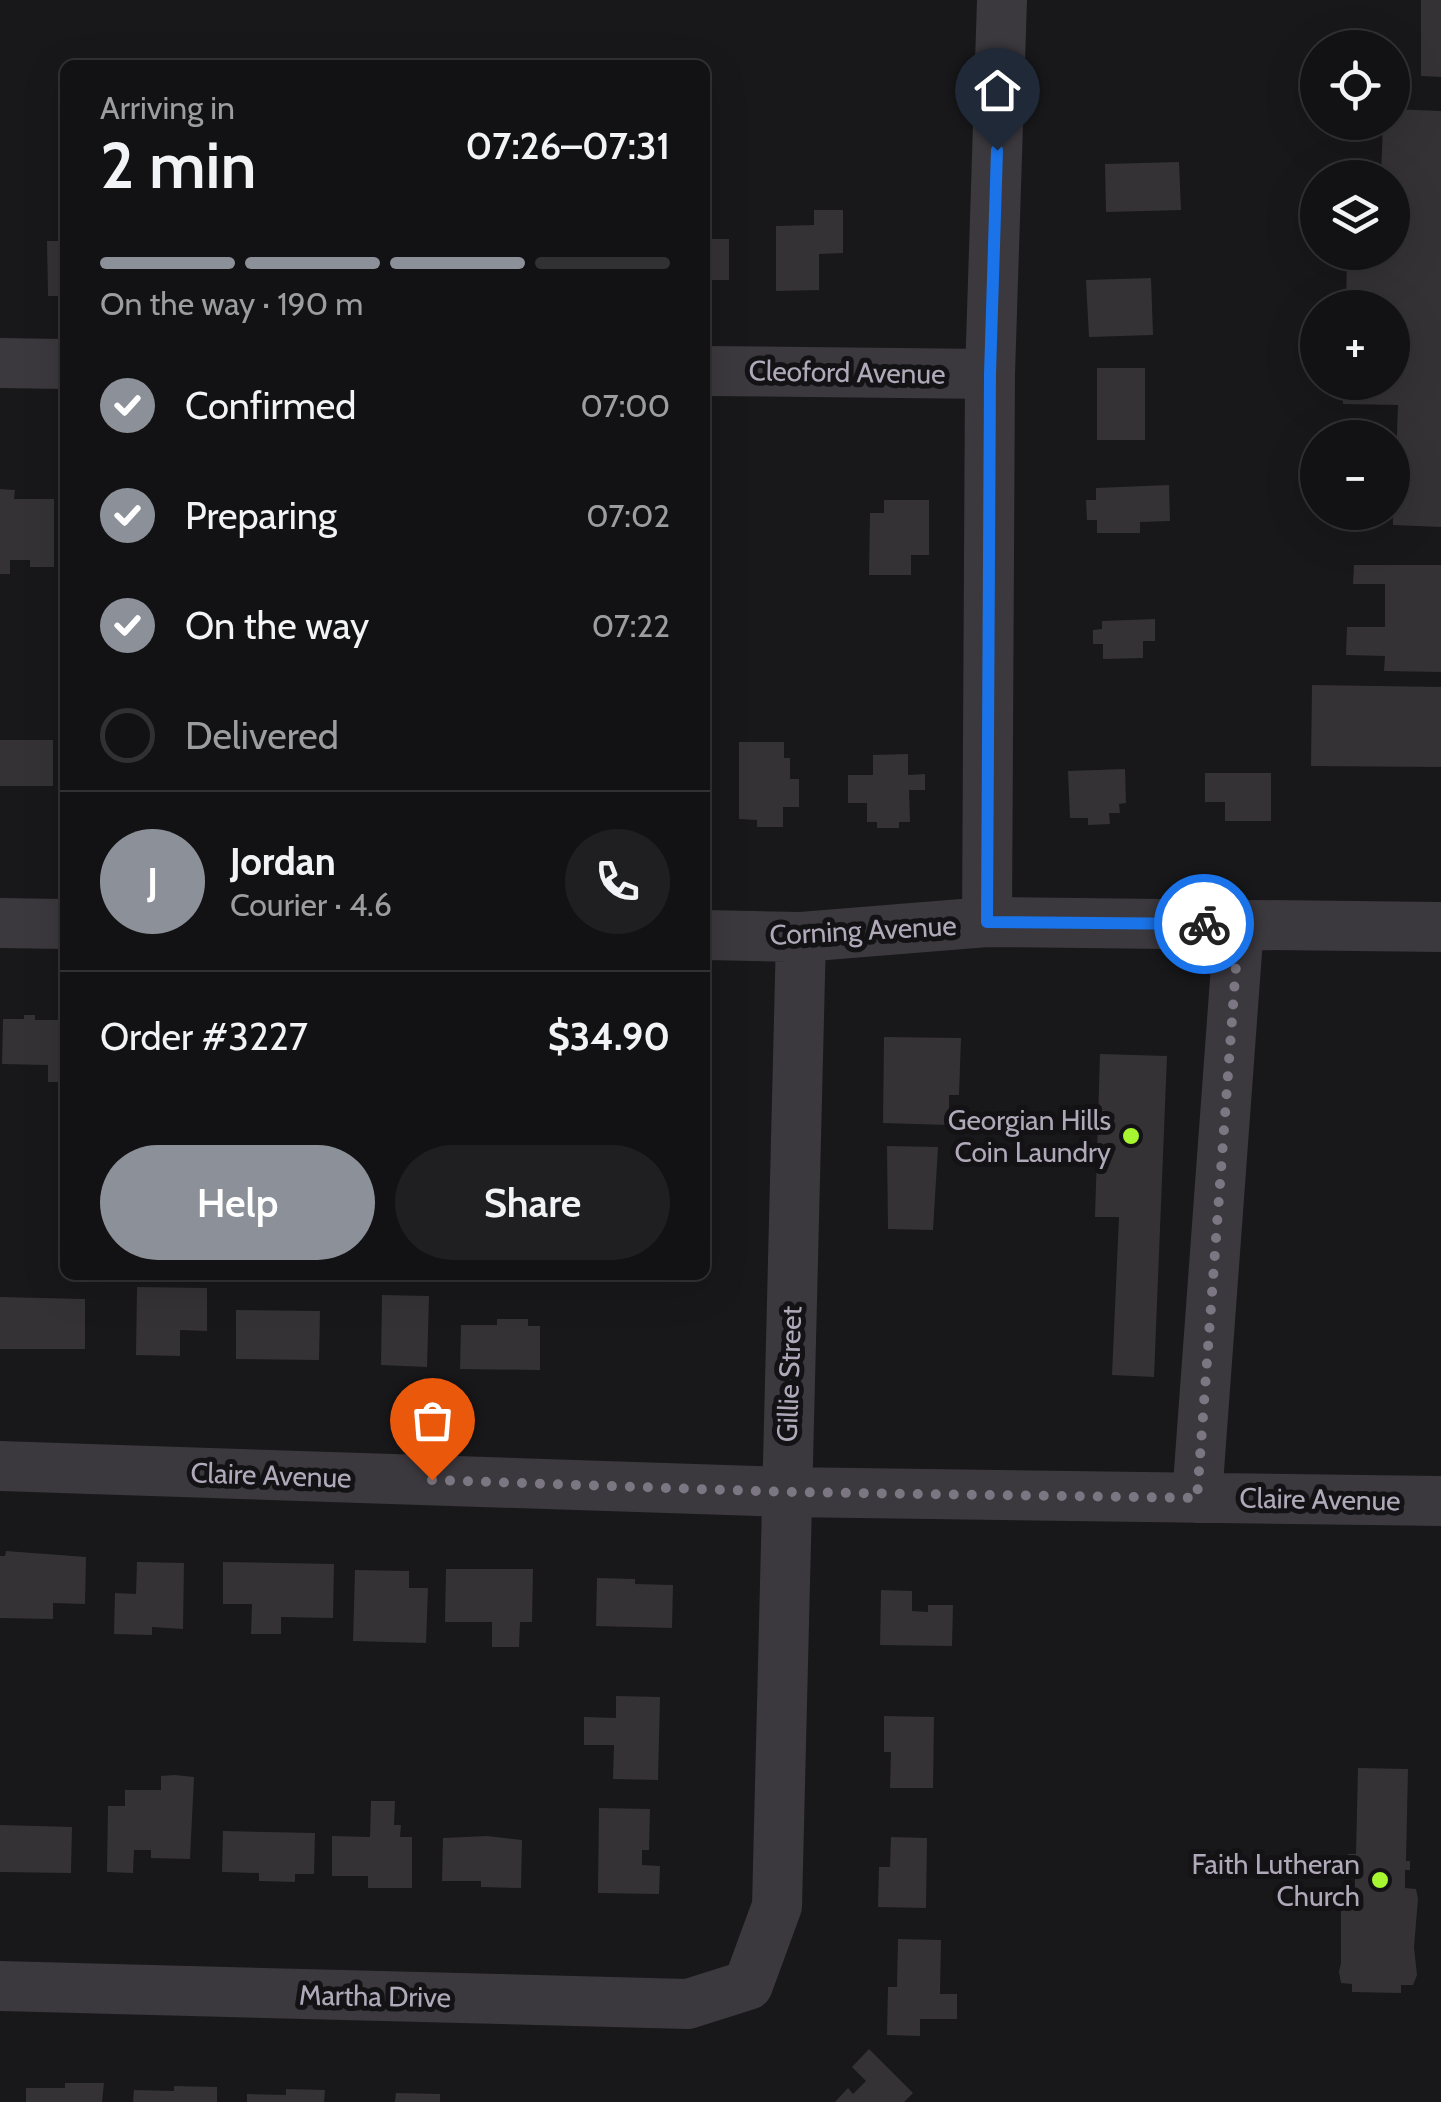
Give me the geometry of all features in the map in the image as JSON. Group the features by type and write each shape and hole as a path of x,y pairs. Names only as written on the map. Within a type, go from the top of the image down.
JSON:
{"street":[{"path":"987,922 990,374 1002,0"},
{"path":"0,363 60,364"},
{"name":"Cleoford Avenue","path":"710,371 990,374"},
{"name":"Corning Avenue","path":"710,935 801,937 987,922 1441,926"},
{"path":"0,923 60,924"},
{"path":"1197,1498 1239,924"},
{"name":"Gillie Street","path":"748,1985 778,1906 801,937"},
{"name":"Claire Avenue","path":"0,1466 786,1492 1441,1501"},
{"name":"Martha Drive","path":"0,1986 688,2004 748,1985"}],"building":[{"path":"1421,0 1441,0 1441,77 1421,76"},
{"path":"1410,110 1441,111 1441,527 1410,526 1410,420 1397,420 1398,405 1343,404 1343,400 1410,400 1410,290 1346,290 1347,270 1410,270 1410,160 1382,160 1382,140 1410,140"},
{"path":"1179,162 1181,210 1106,212 1105,164"},
{"path":"814,210 843,210 843,253 819,254 819,290 776,291 776,226 814,225"},
{"path":"710,239 729,239 729,280 710,280"},
{"path":"47,241 60,241 60,296 48,296"},
{"path":"1151,278 1153,335 1089,337 1086,280"},
{"path":"1097,368 1145,368 1145,440 1097,440"},
{"path":"1169,485 1170,521 1140,522 1140,533 1097,533 1097,520 1087,520 1086,500 1096,500 1096,488"},
{"path":"0,489 15,490 14,499 54,499 54,567 30,567 30,560 10,560 10,574 0,574"},
{"path":"884,500 929,500 929,555 911,555 911,575 869,575 870,513 884,513"},
{"path":"1354,565 1441,565 1441,672 1384,671 1385,656 1346,655 1347,627 1385,627 1385,584 1353,584"},
{"path":"1155,619 1155,641 1143,641 1143,658 1103,659 1103,644 1093,644 1093,630 1102,629 1102,621"},
{"path":"1312,685 1441,687 1441,767 1311,766"},
{"path":"0,740 53,740 53,786 0,786"},
{"path":"739,742 784,742 784,758 790,758 790,779 799,779 799,807 783,807 783,827 757,827 757,820 739,819"},
{"path":"908,754 908,775 925,774 925,790 909,790 910,822 899,822 899,828 877,828 877,822 867,822 867,803 848,803 848,775 873,775 873,755"},
{"path":"1125,769 1126,803 1119,804 1120,813 1109,813 1110,824 1088,825 1088,818 1070,818 1068,771"},
{"path":"1205,773 1271,773 1271,821 1225,821 1225,802 1205,802"},
{"path":"24,1015 35,1015 35,1020 60,1020 60,1082 48,1082 48,1065 2,1064 3,1019 24,1019"},
{"path":"884,1037 961,1038 959,1095 949,1095 949,1125 883,1123"},
{"name":"Georgian Hills Coin Laundry","path":"1100,1054 1167,1056 1154,1377 1112,1375 1119,1217 1095,1217"},
{"path":"887,1146 938,1147 933,1230 888,1229"},
{"path":"137,1287 207,1288 207,1331 180,1330 180,1356 136,1355"},
{"path":"382,1295 429,1296 427,1367 381,1365"},
{"path":"0,1297 85,1299 85,1349 0,1349"},
{"path":"236,1310 320,1311 319,1360 236,1359"},
{"path":"497,1319 528,1319 528,1326 540,1326 540,1370 460,1369 461,1325 497,1325"},
{"path":"6,1551 86,1557 85,1604 53,1603 53,1619 0,1618 0,1556 5,1556"},
{"path":"137,1562 184,1563 183,1629 152,1627 152,1635 114,1634 115,1593 136,1594"},
{"path":"223,1562 334,1564 333,1618 281,1617 281,1634 251,1634 252,1604 223,1604"},
{"path":"446,1569 533,1569 532,1622 520,1622 519,1647 492,1647 492,1622 445,1622"},
{"path":"355,1570 409,1571 409,1588 428,1588 426,1643 353,1641"},
{"path":"597,1578 673,1585 672,1628 596,1626"},
{"path":"881,1590 912,1591 912,1611 928,1612 928,1605 953,1605 952,1646 880,1645"},
{"path":"616,1696 660,1697 658,1780 613,1779 614,1745 584,1745 584,1717 616,1718"},
{"path":"884,1716 934,1717 933,1788 890,1788 891,1752 884,1752"},
{"name":"Faith Lutheran Church","path":"1358,1768 1408,1769 1406,1861 1410,1861 1410,1870 1405,1870 1405,1888 1416,1889 1418,1899 1414,1947 1417,1975 1413,1985 1401,1985 1401,1993 1352,1992 1352,1984 1341,1983 1341,1897 1343,1887 1355,1887 1355,1873 1348,1872 1348,1854 1356,1854"},
{"path":"161,1776 194,1777 190,1859 151,1858 151,1850 134,1850 133,1873 107,1872 108,1806 125,1806 125,1790 161,1790"},
{"path":"371,1801 395,1801 394,1825 401,1825 400,1837 412,1837 412,1888 368,1888 368,1876 332,1876 332,1836 370,1837"},
{"path":"599,1808 650,1809 649,1850 642,1850 642,1865 660,1866 659,1894 598,1893"},
{"path":"0,1825 72,1827 71,1873 0,1872"},
{"path":"223,1831 315,1833 314,1874 295,1874 295,1882 259,1881 259,1873 222,1872"},
{"path":"487,1836 522,1840 521,1888 481,1887 481,1881 442,1881 443,1838"},
{"path":"891,1837 927,1838 926,1908 878,1907 879,1867 890,1867"},
{"path":"898,1939 941,1940 940,1994 957,1994 957,2019 920,2019 920,2036 887,2035 888,1987 897,1987"},
{"path":"869,2049 913,2093 904,2102 835,2102 848,2088 853,2094 866,2081 852,2067"},
{"path":"65,2083 104,2083 102,2102 26,2102 26,2088 65,2088"},
{"path":"174,2086 217,2087 217,2102 133,2102 134,2090 174,2091"},
{"path":"286,2089 325,2090 324,2102 247,2102 247,2094 286,2095"},
{"path":"396,2093 440,2094 440,2102 395,2102"}],"way so far":[{"path":"432,1480 786,1492 1197,1498 1239,924 1204,924"}],"place":[{"name":"Georgian Hills Coin Laundry","path":"1131,1136"},
{"name":"Faith Lutheran Church","path":"1380,1880"}],"route":[{"path":"997,150 990,374 987,922 1204,924"}]}
